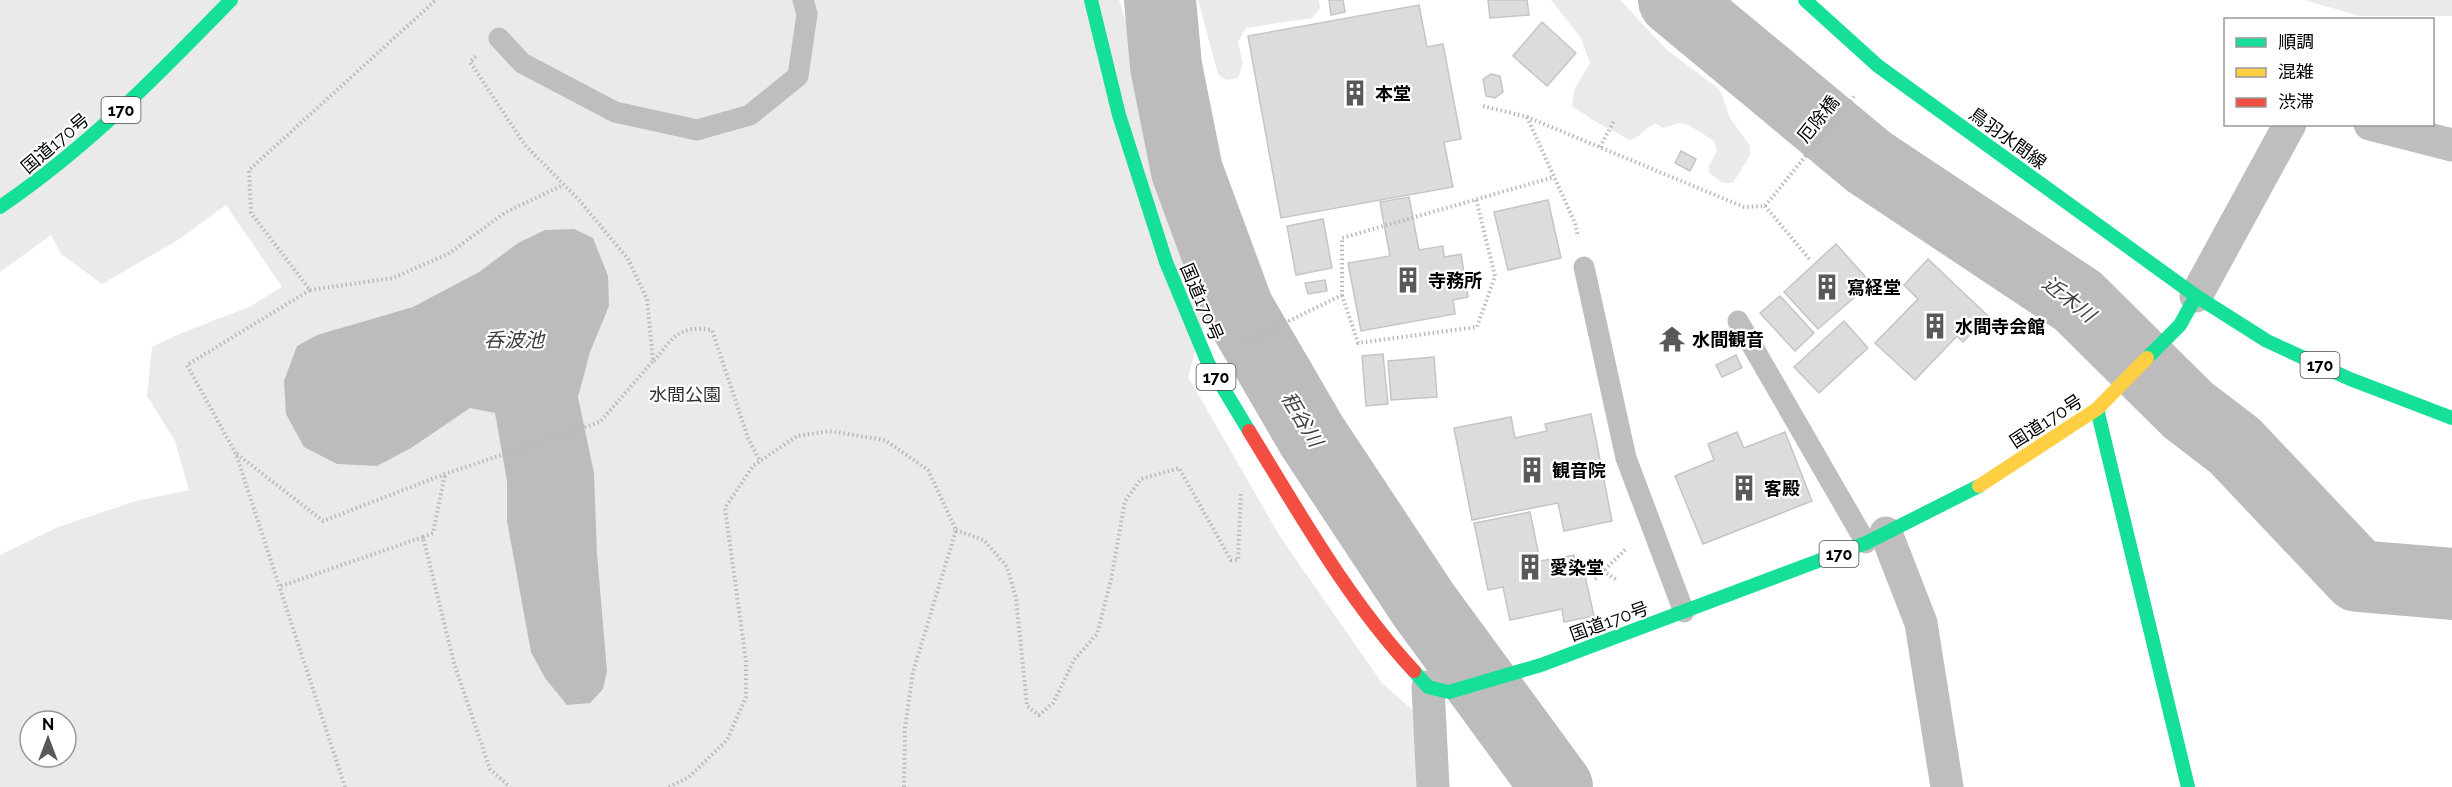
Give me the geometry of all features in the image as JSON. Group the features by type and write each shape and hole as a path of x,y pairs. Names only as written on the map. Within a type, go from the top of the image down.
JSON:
{"main road":[{"name":"国道170号","path":"0,207 38,183 106,125 231,0"},
{"name":"国道170号","path":"1091,0 1119,116 1166,262 1208,363 1329,562 1392,648 1438,689 1541,665 1876,538 1966,494 2097,409 2180,325 2196,296"},
{"name":"鳥羽水間線","path":"1805,0 1878,66 2196,296"},
{"name":"170","path":"2196,296 2267,341 2350,379 2452,418"},
{"path":"2097,409 2188,787"}],"street":[{"path":"2196,296 2289,126"},
{"path":"2378,126 2452,145"},
{"path":"1876,538 1921,623 1947,787"},
{"path":"1433,787 1438,689"}],"lane":[{"path":"499,38 522,63 615,112 698,130 750,116 798,76 807,14 803,0"},
{"path":"1584,267 1626,458 1684,612"},
{"path":"1738,321 1876,538"}],"path":[{"path":"310,290 251,213 249,170 435,0"},
{"path":"470,62 525,145 563,184 628,259 647,299 653,361"},
{"name":"厄除橋","path":"1765,206 1857,92"},
{"path":"1483,106 1527,117 1744,207 1765,206 1811,261"},
{"path":"1527,117 1575,223 1584,267"},
{"path":"1600,147 1614,122"},
{"path":"1476,199 1495,276 1477,327 1358,343 1342,295 1342,238 1476,199 1554,177"},
{"path":"345,787 236,454 188,365 310,290 393,278 448,254 506,212 563,184"},
{"path":"1233,348 1342,295"},
{"path":"236,454 323,521 454,470 600,422 676,335 693,327 712,330 748,438 760,462"},
{"path":"669,787 689,777 727,740 746,697 746,661 725,508 753,466 797,436 829,431 885,440 928,470 956,530 913,672 905,728 904,787"},
{"path":"956,530 984,540 1007,567 1016,598 1027,706 1040,715 1053,704 1074,660 1097,634 1125,501 1141,479 1179,468 1231,560 1238,560 1243,457 1257,445"},
{"path":"280,586 433,533 445,474"},
{"path":"1595,579 1620,557 1650,519"},
{"path":"423,537 454,663 490,769 510,787"},
{"path":"1603,571 1617,580"}],"green space":[{"name":"水間公園","path":"0,0 1119,0 1213,288 1188,377 1281,538 1382,683 1418,715 1418,787 0,787 0,555 58,527 136,501 189,490 175,441 147,396 152,347 251,306 282,287 226,205 178,240 102,284 61,254 51,235 0,272"},
{"path":"1198,0 1319,0 1320,8 1312,18 1246,28 1238,42 1243,64 1238,78 1226,80 1218,74"},
{"path":"1551,0 1620,0 1666,49 1720,90 1730,118 1750,146 1750,155 1733,183 1723,183 1709,173 1709,166 1717,151 1714,141 1687,124 1679,123 1664,128 1655,124 1630,140 1572,106 1574,90 1590,63 1581,38"},
{"path":"2304,0 2452,0 2452,16 2360,16"}],"water":[{"name":"呑波池","path":"574,229 593,238 608,276 609,306 590,352 578,397 594,473 597,554 607,671 603,689 590,703 567,705 545,678 531,652 507,521 507,481 495,413 470,408 411,448 377,466 337,464 304,447 286,414 284,381 297,346 317,335 413,307 479,272 518,243 545,230"}],"building":[{"path":"1329,0 1343,0 1345,12 1331,15"},
{"path":"1488,0 1527,0 1529,15 1490,18"},
{"name":"本堂","path":"1419,5 1427,47 1443,44 1461,139 1444,142 1453,187 1281,218 1248,36"},
{"path":"1542,22 1576,53 1547,86 1513,56"},
{"path":"1491,74 1500,76 1503,92 1495,98 1486,96 1483,79"},
{"path":"1681,151 1696,159 1690,171 1675,163"},
{"name":"寺務所","path":"1409,197 1419,250 1443,246 1444,257 1461,254 1468,297 1453,300 1455,314 1361,331 1348,263 1390,256 1380,202"},
{"path":"1548,200 1561,258 1508,270 1494,212"},
{"path":"1323,219 1332,268 1296,275 1287,226"},
{"name":"寫経堂","path":"1836,244 1871,283 1818,329 1784,292"},
{"name":"水間寺会館","path":"1928,259 1988,316 1963,342 1957,336 1915,380 1875,343 1918,299 1904,285"},
{"path":"1325,280 1327,291 1308,294 1305,283"},
{"path":"1780,296 1814,333 1795,351 1760,313"},
{"path":"1844,321 1868,348 1819,393 1794,367"},
{"path":"1383,354 1388,404 1366,406 1362,356"},
{"path":"1736,355 1742,368 1722,377 1716,365"},
{"path":"1434,357 1437,397 1391,400 1388,361"},
{"name":"観音院","path":"1591,414 1612,521 1564,531 1558,503 1472,520 1454,428 1511,417 1515,438 1547,431 1545,424"},
{"name":"客殿","path":"1737,432 1744,448 1785,432 1812,501 1703,544 1675,476 1714,460 1708,444"},
{"name":"愛染堂","path":"1530,512 1540,561 1574,555 1576,568 1583,567 1594,616 1564,622 1562,609 1510,620 1503,587 1488,590 1474,523"}],"waterway":[{"name":"秬谷川","path":"1160,0 1166,66 1187,171 1238,309 1312,436 1423,604 1557,787"},
{"name":"近木川","path":"1674,0 1869,162 2078,301 2188,410 2235,446 2358,576 2452,584"}],"traffic: fast":[{"path":"0,207 63,160 121,110 231,0"},
{"path":"1091,0 1119,115 1166,262 1208,363 1249,431"},
{"path":"1805,0 1878,66 2196,296"},
{"path":"2147,358 2180,325 2196,296 2267,341 2350,379 2452,418"},
{"path":"2097,409 2188,787"},
{"path":"1414,671 1428,687 1449,692 1541,665 1866,543 1979,486"}],"traffic: slow":[{"path":"1979,486 2097,409 2147,358"}],"traffic: jam":[{"path":"1249,431 1346,586 1390,644 1414,671"}],"place":[{"name":"本堂","path":"1355,93"},
{"name":"寺務所","path":"1408,280"},
{"name":"寫経堂","path":"1827,287"},
{"name":"水間寺会館","path":"1935,326"},
{"name":"水間観音","path":"1672,339"},
{"name":"観音院","path":"1532,470"},
{"name":"客殿","path":"1744,488"},
{"name":"愛染堂","path":"1530,567"}]}
